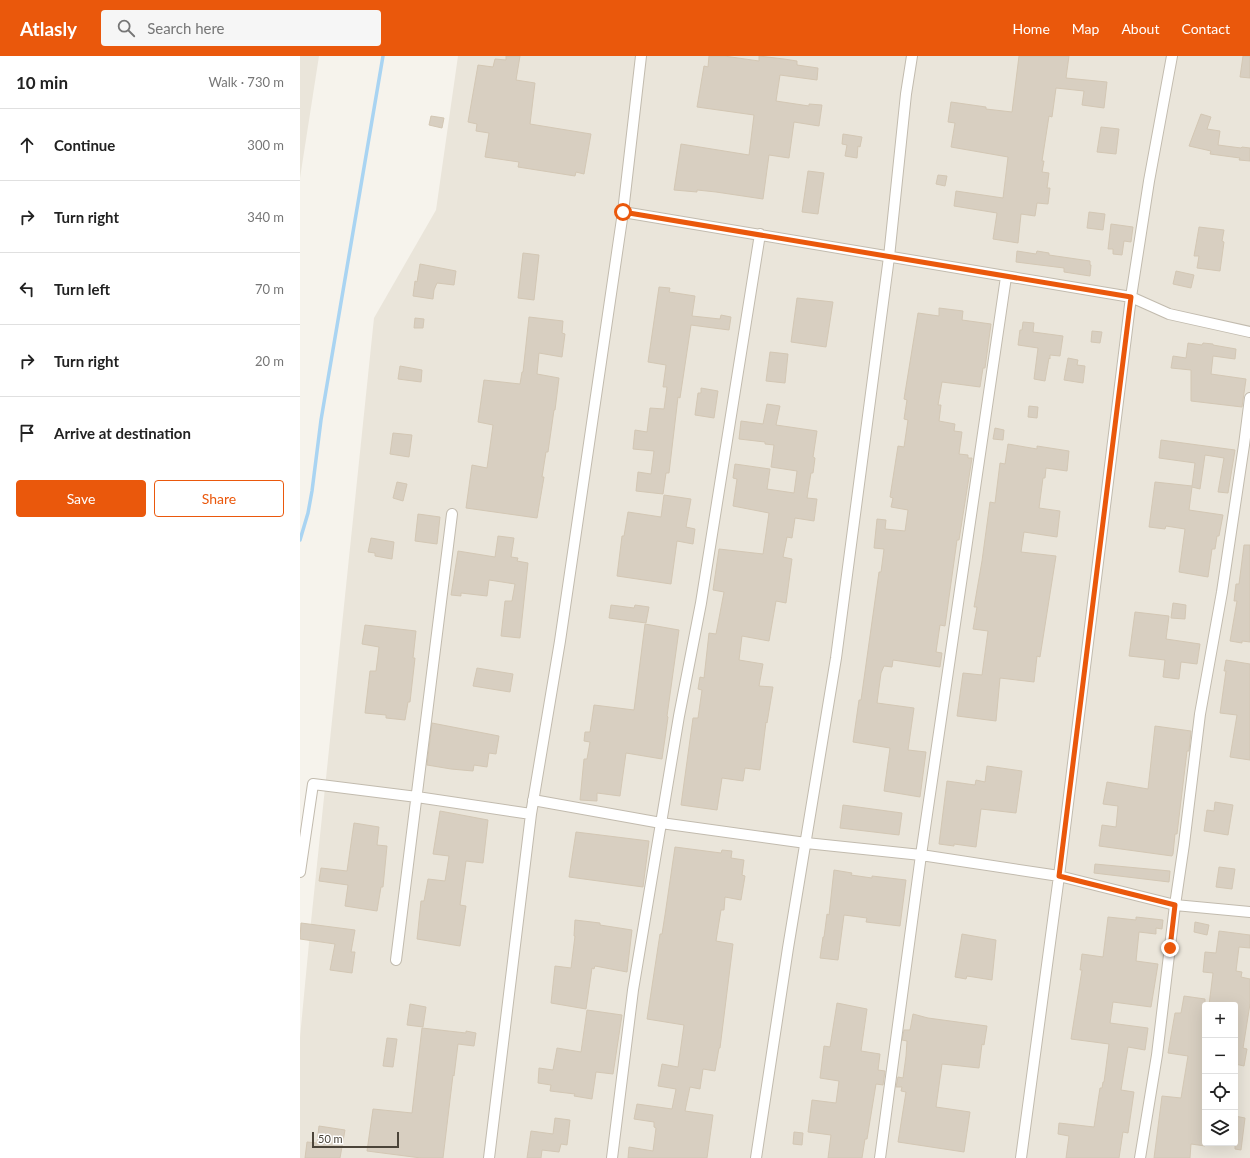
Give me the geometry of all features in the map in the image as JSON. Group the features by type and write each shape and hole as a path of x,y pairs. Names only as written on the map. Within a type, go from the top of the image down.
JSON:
{"street":[{"path":"489,1158 531,814 560,641 623,212 641,56"},
{"path":"756,1158 836,658 889,257 906,94 912,56"},
{"path":"1021,1158 1059,876 1131,297 1149,181 1172,56"},
{"path":"623,212 1131,297 1169,314 1250,332"},
{"path":"612,1158 633,990 679,716 701,603 760,234"},
{"path":"880,1158 921,855 1006,277"},
{"path":"1140,1158 1157,1055 1200,714 1222,592 1250,398"},
{"path":"396,960 452,514"},
{"path":"300,872 313,784 417,797 531,814"},
{"path":"534,800 661,823 806,843 921,855 1059,876 1175,905 1250,912"}],"shaded area":[{"path":"300,56 319,56 300,178"},
{"path":"458,56 1250,56 1250,1158 300,1158 300,1037 374,318 436,210"}],"building":[{"path":"506,56 520,56 516,80 535,83 530,124 591,134 584,174 576,172 575,176 518,167 519,162 485,157 489,133 476,131 477,124 468,122 478,65 493,67 495,59 506,60"},
{"path":"709,56 724,56 759,61 759,56 797,61 797,65 818,68 817,80 780,75 776,101 809,106 809,104 822,105 819,126 794,122 789,158 769,155 763,199 697,190 697,192 674,190 681,144 749,155 754,115 697,107 704,66 708,67"},
{"path":"1019,56 1069,56 1066,78 1107,82 1104,108 1082,105 1084,91 1056,88 1052,117 1049,116 1042,161 1044,161 1042,172 1049,173 1047,188 1050,188 1048,204 1037,203 1035,216 1021,214 1018,243 993,239 997,213 954,206 956,191 1003,198 1008,157 951,147 955,123 948,122 951,102 986,107 986,109 1012,112"},
{"path":"1243,56 1250,56 1250,78 1240,77"},
{"path":"1201,114 1211,117 1207,129 1220,131 1218,145 1250,148 1250,161 1239,160 1240,158 1210,154 1211,151 1189,146"},
{"path":"431,116 444,118 442,128 429,125"},
{"path":"1101,127 1119,129 1116,154 1097,152"},
{"path":"843,134 862,137 860,147 858,146 857,158 845,156 847,145 842,144"},
{"path":"808,171 824,173 818,214 802,212"},
{"path":"938,175 947,176 945,186 936,184"},
{"path":"1089,212 1105,214 1103,230 1087,228"},
{"path":"1111,224 1133,227 1131,242 1124,241 1122,255 1113,254 1113,249 1108,249"},
{"path":"1199,227 1224,230 1220,271 1197,268 1199,256 1194,256"},
{"path":"1017,251 1036,254 1037,251 1049,253 1049,255 1090,261 1090,276 1064,272 1064,268 1016,262"},
{"path":"523,253 539,255 534,300 518,298"},
{"path":"420,264 456,271 454,285 437,283 434,290 433,299 413,296 415,281 417,282"},
{"path":"1176,271 1194,275 1191,288 1173,284"},
{"path":"659,287 670,288 669,292 695,296 692,316 720,319 721,315 731,317 729,330 691,325 680,398 678,397 669,473 666,473 663,494 636,491 638,472 651,474 654,451 633,449 635,430 647,432 650,408 664,409 667,387 663,387 666,365 648,362"},
{"path":"797,298 833,302 826,347 791,342"},
{"path":"939,308 963,311 962,320 991,324 985,368 983,368 980,387 942,382 938,405 941,405 939,421 955,424 954,431 962,432 959,454 968,455 968,458 972,458 959,540 957,540 945,626 940,625 936,652 942,653 940,667 893,660 892,667 884,666 881,673 877,703 914,708 908,750 926,752 920,797 884,791 890,748 853,742 859,700 861,700 879,572 881,572 884,549 874,548 877,519 886,520 885,529 905,531 908,510 891,507 893,498 890,497 898,446 904,447 908,420 904,419 907,400 904,399 918,313 939,316"},
{"path":"529,317 563,321 562,333 565,334 562,357 539,353 537,374 559,378 548,452 546,452 542,477 544,477 537,518 466,508 472,465 487,468 493,425 478,422 484,380 520,384 523,372"},
{"path":"415,318 424,319 423,328 414,328"},
{"path":"1023,322 1034,323 1033,332 1063,336 1060,356 1050,355 1045,381 1034,379 1038,348 1018,345 1020,330 1022,330"},
{"path":"1092,331 1102,332 1100,343 1091,342"},
{"path":"1188,343 1202,345 1203,343 1213,344 1236,349 1235,359 1213,356 1211,374 1246,379 1242,407 1191,401 1191,370 1171,368 1173,356 1186,358"},
{"path":"770,352 788,354 785,383 766,381"},
{"path":"1068,358 1078,360 1077,365 1085,366 1083,383 1064,380"},
{"path":"400,366 422,370 421,382 398,379"},
{"path":"701,388 718,391 714,418 695,415 698,393 701,393"},
{"path":"767,404 780,406 776,425 817,431 813,457 815,458 813,473 811,473 807,498 817,499 814,521 795,518 792,538 787,537 783,557 792,559 786,603 776,601 769,641 742,636 739,660 763,664 759,686 773,687 767,723 766,722 760,770 745,768 743,781 722,778 717,810 681,805 693,718 698,718 702,690 698,689 700,677 704,678 709,633 716,634 724,592 713,590 719,549 763,554 769,513 733,506 737,479 733,478 735,464 770,469 767,489 794,493 797,471 771,467 774,445 765,444 765,442 739,439 741,421 763,424"},
{"path":"1029,406 1038,407 1037,418 1028,417"},
{"path":"995,428 1004,430 1003,440 993,439"},
{"path":"393,433 412,435 409,457 390,454"},
{"path":"1161,440 1235,450 1228,493 1218,492 1224,458 1205,455 1200,489 1192,487 1189,510 1223,515 1215,549 1212,549 1208,577 1179,572 1185,529 1166,526 1165,529 1149,527 1155,482 1192,486 1195,463 1159,458"},
{"path":"1008,444 1037,449 1037,446 1069,451 1067,471 1046,468 1045,478 1043,478 1039,508 1060,511 1057,537 1024,532 1021,552 1056,556 1040,657 1037,656 1034,682 1000,678 996,721 957,716 963,673 982,675 988,631 973,629 977,607 974,607 990,502 995,503 1000,463 1005,464"},
{"path":"397,482 407,484 403,501 393,498"},
{"path":"664,495 691,499 686,527 695,529 693,544 677,541 671,584 617,576 622,536 624,536 628,512 661,517"},
{"path":"418,514 440,517 437,544 415,541"},
{"path":"498,536 514,538 511,557 518,558 517,561 528,563 520,638 501,636 505,601 512,601 515,584 489,580 487,596 461,593 461,596 451,595 458,551 495,557"},
{"path":"371,538 394,542 392,559 375,556 375,553 368,552"},
{"path":"1244,545 1250,545 1250,642 1242,641 1242,643 1230,641 1237,601 1234,601 1236,584 1239,584"},
{"path":"1173,603 1186,605 1185,619 1171,618"},
{"path":"611,605 634,608 635,605 649,607 646,623 609,618"},
{"path":"1135,612 1169,616 1166,639 1200,644 1197,664 1181,662 1179,679 1163,677 1165,660 1129,656"},
{"path":"645,624 679,630 662,759 626,753 620,796 597,793 597,801 580,800 584,759 587,759 590,742 584,741 585,732 590,732 594,705 634,710"},
{"path":"365,625 416,631 413,658 415,658 410,702 408,702 405,720 386,718 386,715 365,713 370,671 376,671 379,647 362,644"},
{"path":"1226,660 1250,664 1250,760 1230,757 1237,715 1220,713 1226,671 1224,671"},
{"path":"477,668 513,674 510,692 473,686"},
{"path":"432,723 499,736 496,754 489,753 487,767 474,765 473,771 427,765"},
{"path":"1155,726 1191,731 1173,854 1172,856 1099,846 1102,825 1116,827 1118,806 1103,804 1107,782 1148,789"},
{"path":"987,766 1022,771 1016,813 981,809 976,847 954,844 954,846 939,844 947,781 975,785 976,780 985,782"},
{"path":"1215,802 1233,805 1228,835 1204,831 1207,810 1214,811"},
{"path":"843,805 902,813 899,835 840,828"},
{"path":"440,811 488,820 483,863 466,861 460,905 466,906 460,946 417,939 421,901 424,901 428,879 445,881 449,856 433,854"},
{"path":"354,823 379,827 377,845 387,846 383,887 381,887 377,911 345,906 348,885 319,881 321,868 347,871"},
{"path":"576,832 649,841 643,887 569,877"},
{"path":"675,847 721,853 722,850 732,851 731,858 744,860 742,875 745,876 741,900 725,897 724,910 721,910 716,941 733,944 720,1048 715,1071 703,1069 700,1089 690,1087 685,1111 713,1115 707,1158 628,1158 629,1147 653,1151 656,1128 654,1127 654,1122 634,1119 637,1104 672,1109 676,1089 658,1086 662,1064 678,1067 684,1025 647,1019"},
{"path":"1095,864 1170,871 1169,882 1094,873"},
{"path":"1219,867 1235,869 1232,889 1216,887"},
{"path":"834,870 852,873 851,875 872,878 872,876 906,880 900,926 866,922 867,918 844,915 838,960 820,958 827,914 829,915"},
{"path":"1108,917 1136,920 1136,917 1163,920 1162,929 1156,928 1156,934 1139,932 1136,961 1158,964 1151,1007 1113,1002 1110,1023 1148,1028 1145,1050 1128,1047 1121,1090 1134,1092 1128,1133 1123,1132 1119,1158 1066,1158 1069,1136 1058,1134 1059,1123 1094,1127 1100,1088 1102,1088 1104,1082 1109,1044 1071,1039 1082,970 1080,970 1082,954 1103,957"},
{"path":"575,920 600,923 600,925 632,930 627,972 595,966 594,969 592,968 586,1009 551,1003 555,966 571,968 575,936"},
{"path":"1195,922 1209,925 1207,935 1194,932"},
{"path":"301,923 355,930 351,952 355,952 352,973 330,970 335,944 300,939"},
{"path":"1219,931 1250,935 1250,948 1239,947 1236,971 1242,972 1241,977 1250,979 1250,1004 1243,1048 1247,1049 1244,1066 1238,1065 1238,1002 1209,1002 1213,973 1203,972 1205,952 1216,953"},
{"path":"962,934 996,940 992,980 967,976 966,979 955,977"},
{"path":"1184,996 1205,999 1205,1002 1202,1002 1202,1146 1191,1144 1190,1158 1154,1158 1162,1096 1181,1098 1188,1056 1168,1053 1175,1013 1181,1013"},
{"path":"837,1003 867,1009 861,1051 880,1054 878,1070 885,1071 883,1085 876,1084 867,1139 865,1139 862,1158 828,1158 831,1135 808,1132 812,1100 836,1103 839,1081 820,1078 824,1046 830,1047"},
{"path":"410,1004 426,1007 423,1027 407,1025"},
{"path":"587,1010 622,1015 613,1074 596,1072 592,1099 574,1096 575,1094 550,1091 551,1085 538,1083 539,1068 553,1070 557,1048 581,1052"},
{"path":"913,1014 928,1018 987,1026 984,1045 982,1044 979,1068 942,1064 936,1107 970,1112 964,1152 898,1142 906,1092 901,1091 902,1087 896,1087 898,1077 903,1078 907,1041 902,1040 904,1030 910,1030"},
{"path":"422,1028 476,1033 474,1046 458,1044 443,1158 421,1158 367,1151 373,1109 412,1113"},
{"path":"387,1038 397,1039 393,1067 383,1066"},
{"path":"1238,1117 1245,1118 1241,1150 1235,1149 1235,1146 1238,1146"},
{"path":"555,1118 570,1120 567,1145 561,1144 559,1152 542,1150 541,1158 527,1158 531,1131 553,1134"},
{"path":"319,1126 345,1130 340,1158 305,1158 307,1142 317,1143"},
{"path":"794,1132 803,1133 802,1145 793,1144"}],"waterway":[{"path":"300,540 308,513 312,491 321,420 383,56"}],"route":[{"path":"623,212 1131,297 1059,876 1175,905 1170,948"}]}
